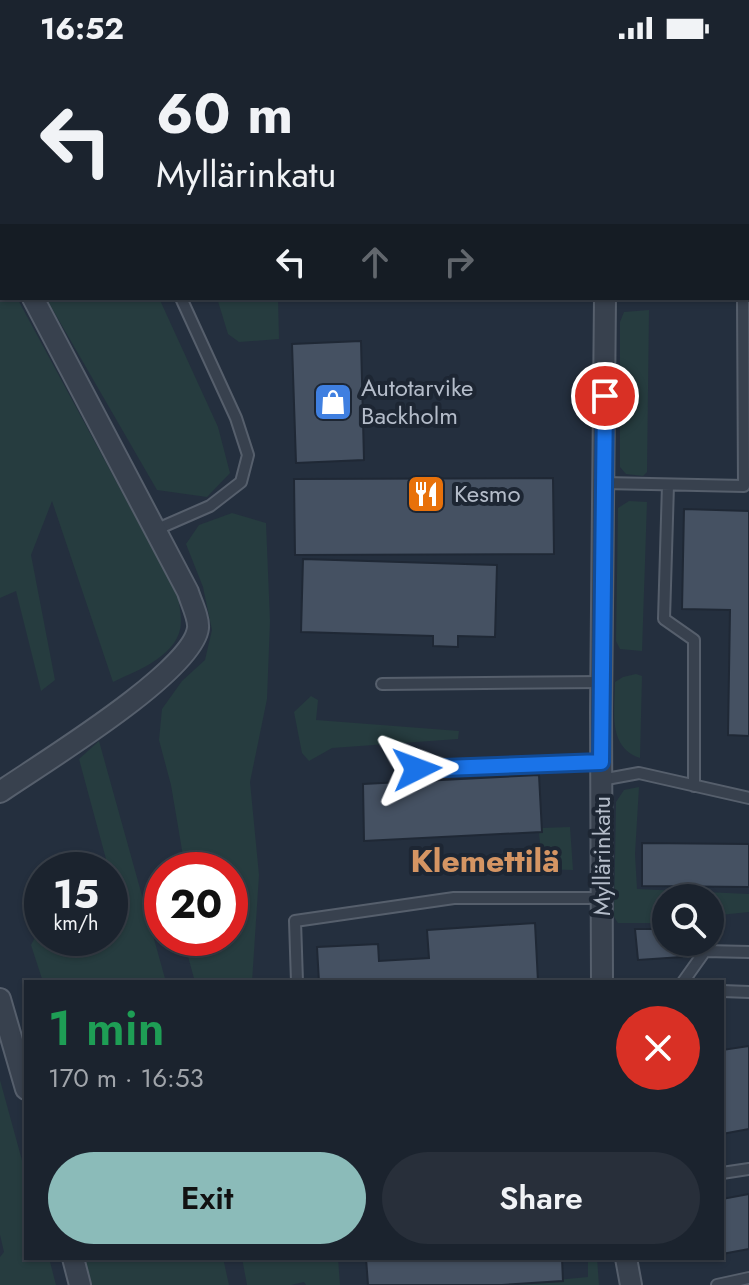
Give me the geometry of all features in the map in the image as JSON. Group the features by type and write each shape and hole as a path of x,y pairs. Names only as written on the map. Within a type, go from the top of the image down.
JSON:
{"street":[{"path":"0,792 146,691 189,649 198,627 188,592 34,300"},
{"name":"Myllärinkatu","path":"602,980 605,300"},
{"path":"0,999 24,1082"},
{"path":"74,1260 80,1285"},
{"path":"626,1260 631,1285"}],"lane":[{"path":"155,530 210,506 241,482 248,455 236,418 182,300"},
{"path":"604,483 744,486 747,300"},
{"path":"668,485 664,619 694,640 694,786"},
{"path":"382,684 602,682"},
{"path":"417,769 639,773 749,798"},
{"path":"297,980 295,921 454,898 602,898"},
{"path":"684,980 705,951 749,952"},
{"path":"724,991 749,992"},
{"path":"724,1173 749,1169"},
{"path":"717,1285 749,1278"}],"green space":[{"path":"0,300 18,300 178,596 181,621 179,633 166,652 113,682 52,501 31,555 55,680 41,691 16,591 0,598"},
{"path":"47,300 160,300 218,427 230,473 207,497 157,490"},
{"path":"218,300 278,300 279,339 239,342 228,334"},
{"path":"649,310 647,472 643,476 626,474 620,467 620,322 624,312"},
{"path":"629,501 647,502 642,651 620,649 616,641 618,508"},
{"path":"232,513 266,523 270,621 267,699 250,782 259,875 252,980 194,980 188,956 248,956 248,852 182,852 171,785 159,740 162,709 182,681 205,660 212,630 203,587 186,544 199,525"},
{"path":"636,674 642,676 640,758 622,746 614,716 615,682"},
{"path":"311,696 318,700 316,720 459,731 458,739 332,748 309,761 302,753 294,712"},
{"path":"99,741 144,903 144,956 159,956 165,980 42,980 35,956 128,956 128,852 104,852 79,759"},
{"path":"639,787 635,854 637,889 652,890 652,923 618,923 614,917 616,802 624,790"},
{"path":"570,827 573,870 542,869 539,832 542,828"},
{"path":"724,893 749,894 749,912 724,915"},
{"path":"0,1080 24,1168 24,1260 50,1260 56,1285 0,1285 0,1257 4,1252 0,1235"},
{"path":"86,1260 223,1260 229,1285 92,1285"},
{"path":"242,1260 338,1260 340,1285 306,1285 304,1282 247,1285"},
{"path":"588,1260 597,1260 599,1285 502,1285 588,1277"}],"building":[{"path":"361,341 364,460 296,463 292,344"},
{"path":"553,478 554,554 295,555 294,479"},
{"path":"684,509 749,511 749,736 728,735 730,610 682,609"},
{"path":"303,559 497,565 495,637 458,636 458,647 433,646 433,636 301,632"},
{"path":"539,775 542,832 364,841 363,784"},
{"path":"642,843 749,844 749,887 724,887 724,884 642,886"},
{"path":"535,923 538,980 319,980 317,947 378,944 379,961 429,958 427,930"},
{"path":"635,929 652,929 652,956 682,956 682,957 638,960"},
{"path":"749,1046 749,1129 724,1134 724,1050"},
{"path":"749,1194 749,1249 724,1254 724,1199"},
{"path":"366,1260 562,1260 563,1281 502,1285 368,1285"}],"place":[{"name":"Autotarvike Backholm","path":"333,402"},
{"name":"Kesmo","path":"426,494"}],"district":[{"name":"Klemettilä","path":"485,861"}],"route":[{"path":"417,769 601,762 605,396"}]}
